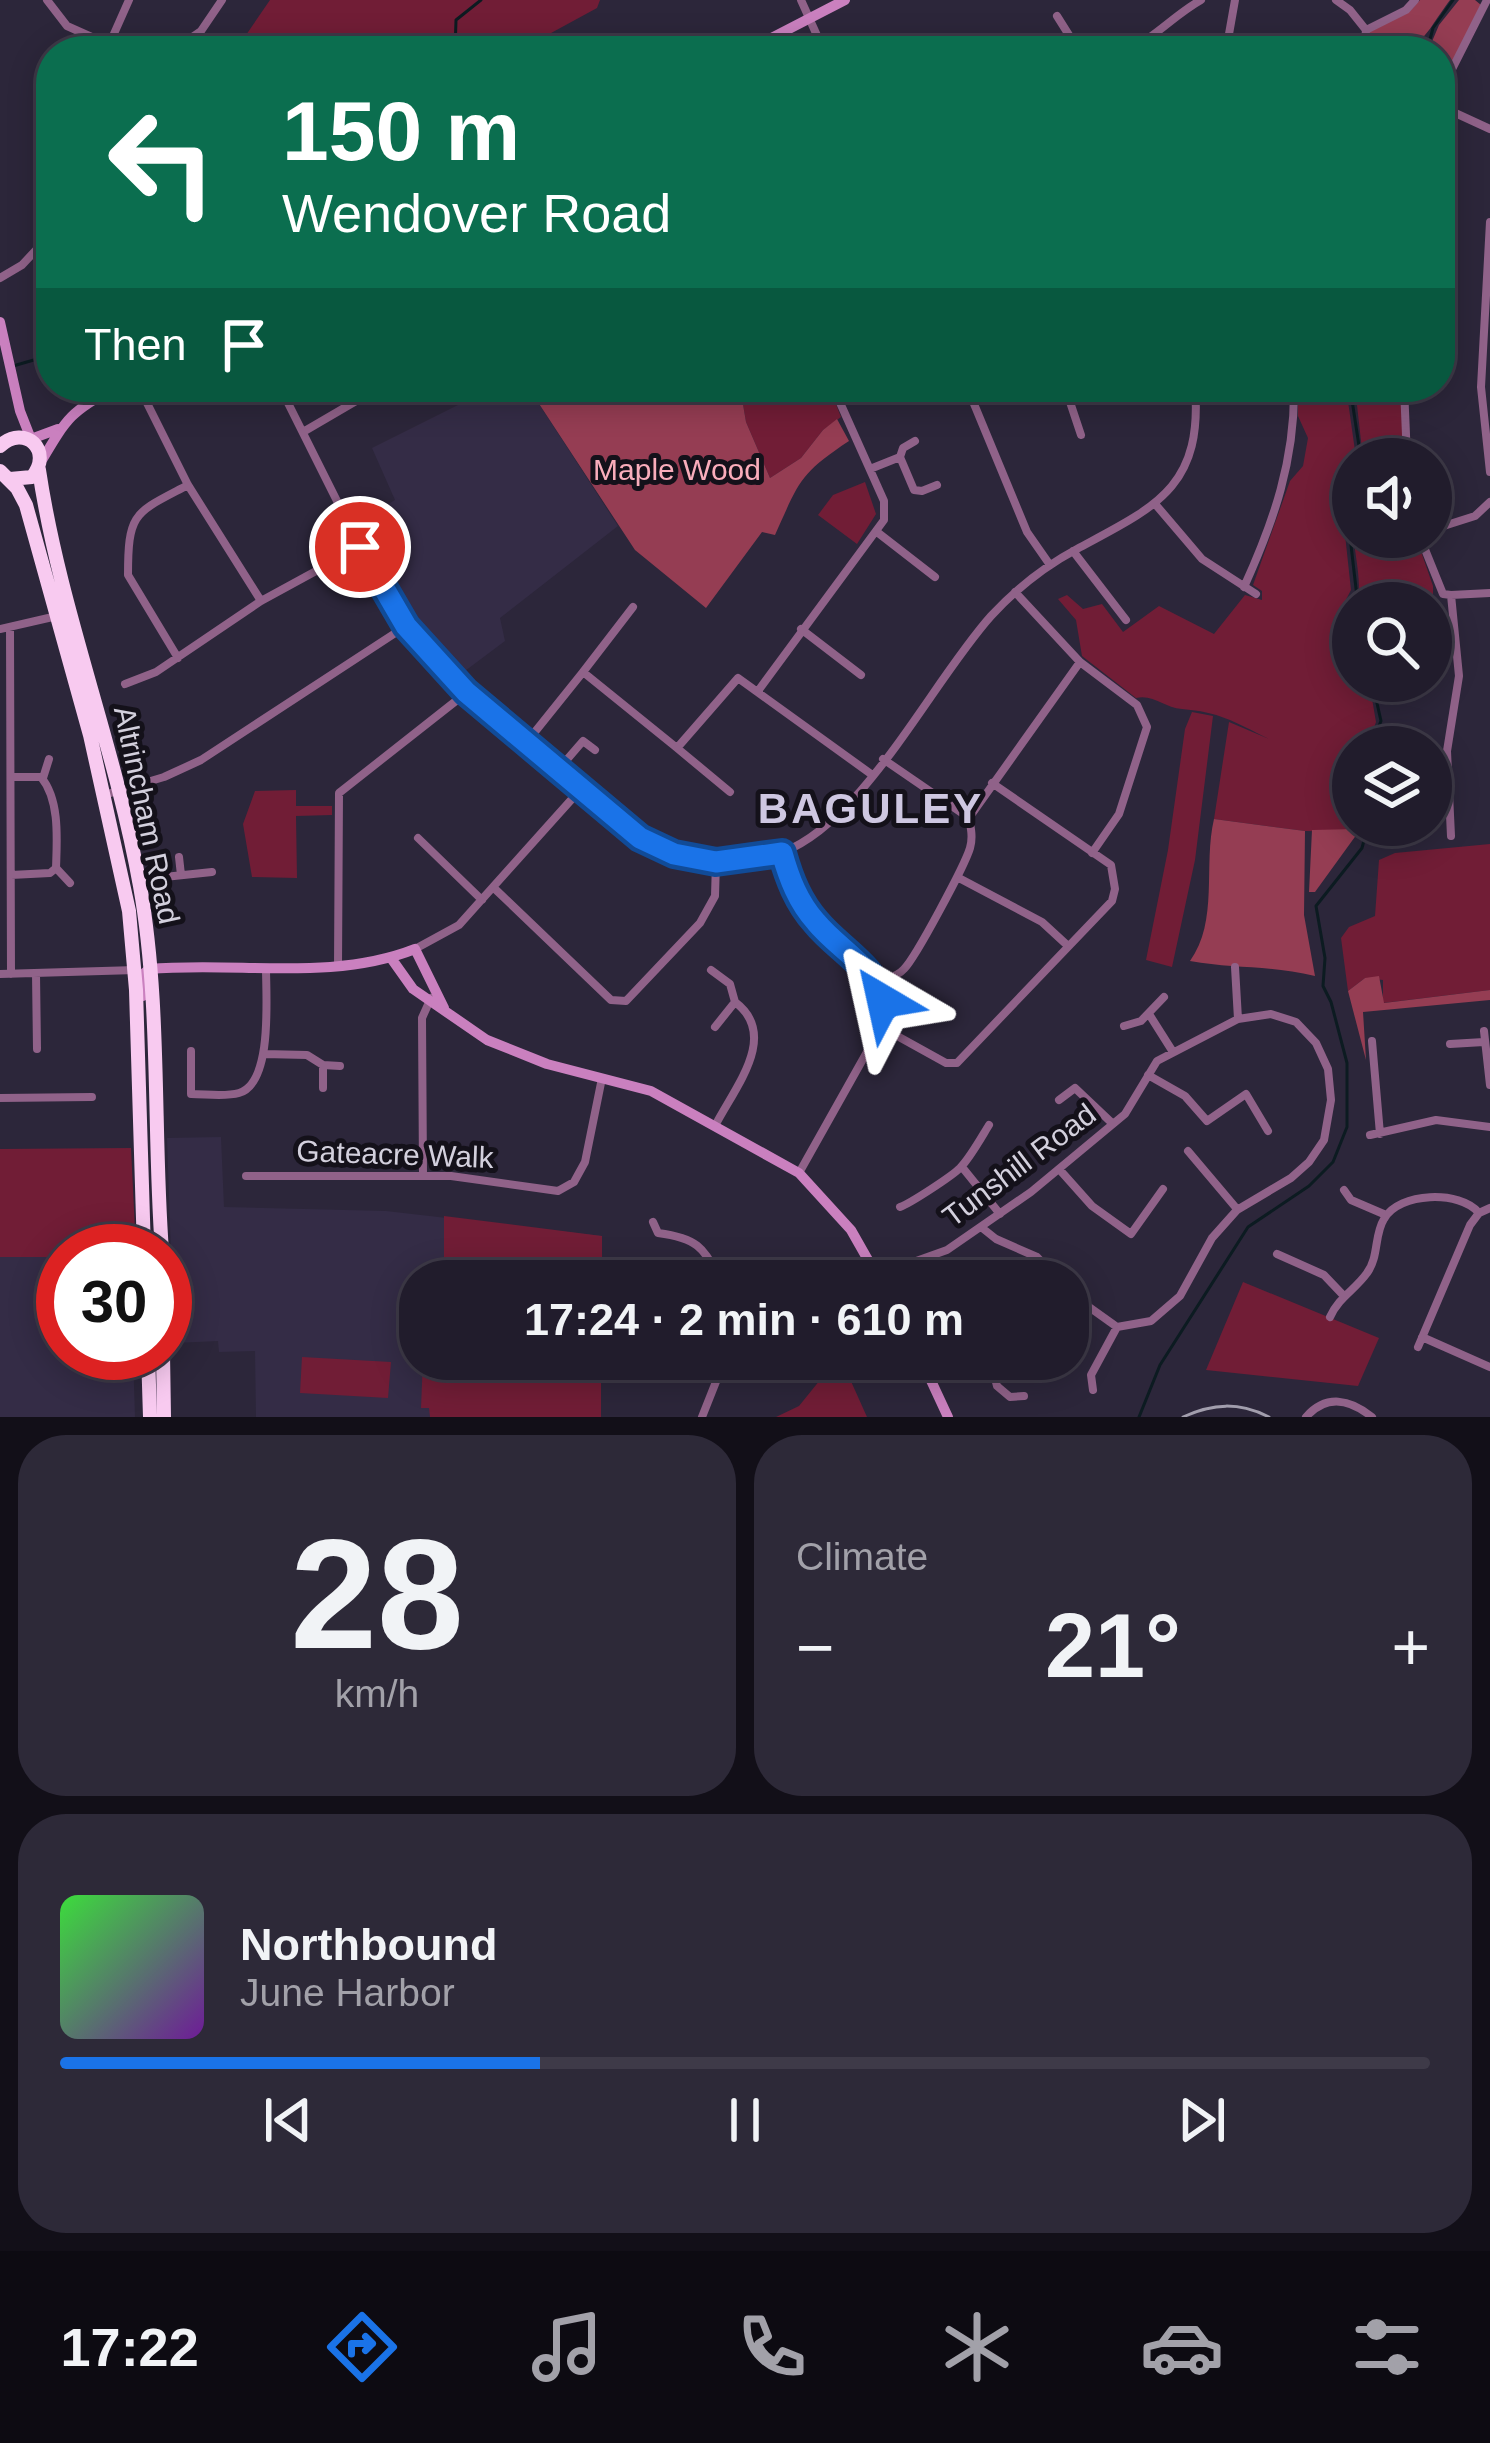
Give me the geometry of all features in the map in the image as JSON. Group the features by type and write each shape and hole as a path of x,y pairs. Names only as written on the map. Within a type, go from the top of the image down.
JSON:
{"highway":[{"path":"6,438 31,439"},
{"name":"Altrincham Road","path":"31,439 40,465 41,501 64,614 132,881 159,1224"},
{"path":"4,475 28,479 40,465"},
{"name":"Altrincham Road","path":"4,475 26,505 64,614"},
{"name":"Altrincham Road","path":"142,970 137,1035 144,1224"},
{"path":"149,1380 150,1417"},
{"path":"163,1380 164,1417"}],"main road":[{"path":"776,36 845,0"},
{"path":"0,322 31,439 58,429"},
{"path":"40,465 58,429 89,402"},
{"path":"6,438 20,411"},
{"path":"142,970 338,967 415,949 432,997"},
{"path":"391,958 400,974 447,1012 508,1050 651,1091 800,1173 851,1230 868,1260"},
{"path":"931,1380 947,1417"}],"street":[{"path":"47,0 64,24 90,36"},
{"path":"113,36 129,0"},
{"path":"194,36 222,0"},
{"path":"801,0 818,36"},
{"path":"1152,36 1201,0"},
{"path":"1229,36 1235,0"},
{"path":"1336,0 1350,10 1365,36"},
{"path":"1366,30 1406,10 1415,0"},
{"path":"1455,63 1487,0"},
{"path":"1058,16 1070,36"},
{"path":"1455,113 1490,129"},
{"path":"1490,221 1481,387 1490,472"},
{"path":"0,278 36,250"},
{"path":"146,402 188,485 261,602"},
{"path":"288,402 360,547 406,626 466,692 655,848 716,862 782,853 832,821 964,650 1015,592 1073,551 1156,505 1190,452 1196,402"},
{"path":"303,432 354,402"},
{"path":"758,691 877,532 886,511 842,402"},
{"path":"973,402 1027,532 1050,566"},
{"path":"1070,402 1081,435"},
{"path":"1244,587 1277,511 1286,477 1293,402"},
{"path":"1405,402 1406,438"},
{"path":"915,441 902,448 900,457 914,490 937,485"},
{"path":"870,469 900,457"},
{"path":"178,658 128,574 128,560 133,519 188,485"},
{"path":"1452,523 1475,516 1490,502"},
{"path":"1156,505 1202,559 1256,594"},
{"path":"877,532 935,577"},
{"path":"125,684 178,658 261,602 360,547"},
{"path":"1073,551 1126,620"},
{"path":"1015,592 1080,662 1137,705 1147,727 1119,814 1092,853"},
{"path":"1452,595 1490,593"},
{"path":"526,743 633,608"},
{"path":"1451,726 1460,676 1452,611"},
{"path":"11,974 5,629 64,614"},
{"path":"112,792 201,760 406,626"},
{"path":"801,629 861,675"},
{"path":"878,983 903,971 971,847 969,818 1080,662"},
{"path":"583,672 730,792"},
{"path":"677,748 738,678 871,774"},
{"path":"338,967 339,793 466,692"},
{"path":"557,771 583,741 595,750"},
{"path":"49,759 43,778 56,817 56,868 70,883"},
{"path":"884,759 969,818"},
{"path":"7,770 43,778"},
{"path":"880,1027 946,1063 957,1063 1112,901 1111,866 992,783"},
{"path":"415,949 459,925 580,790"},
{"path":"418,838 482,900"},
{"path":"782,853 807,910 878,983 883,1001 880,1027 800,1173"},
{"path":"178,857 181,875"},
{"path":"494,888 611,1000 626,1001 700,923 715,896 716,862"},
{"path":"11,874 48,874 56,868"},
{"path":"132,881 212,872"},
{"path":"957,877 1042,922 1067,945"},
{"path":"1089,1307 1117,1327 1151,1321 1180,1296 1211,1238 1237,1210 1291,1178 1324,1140 1331,1100 1328,1069 1316,1043 1296,1022 1271,1014 1238,1018 1235,967"},
{"path":"191,1052 191,1094 237,1094 248,1089 264,1054 266,968"},
{"path":"0,974 142,970"},
{"path":"711,970 730,984 735,1002 754,1021 757,1040 716,1124"},
{"path":"36,974 37,1049"},
{"path":"423,1175 422,1018 432,997"},
{"path":"1124,1026 1149,1014 1165,998"},
{"path":"715,1028 735,1002"},
{"path":"1149,1014 1173,1052"},
{"name":"Tunshill Road","path":"922,1260 1000,1214 1125,1114 1157,1061 1238,1018"},
{"path":"1450,1044 1484,1036 1490,1085"},
{"path":"1372,1041 1375,1134 1436,1120 1490,1126"},
{"path":"264,1054 308,1055 323,1065 340,1066"},
{"path":"323,1065 323,1088"},
{"path":"1148,1075 1185,1096 1207,1121 1246,1094 1268,1131"},
{"name":"Gateacre Walk","path":"246,1176 423,1175 510,1182 549,1191 566,1189 585,1162 602,1078"},
{"path":"1059,1100 1075,1088 1113,1124"},
{"path":"0,1098 92,1097"},
{"path":"900,1207 962,1166 989,1125"},
{"path":"1188,1151 1237,1210"},
{"path":"962,1166 1000,1214"},
{"path":"1058,1169 1092,1206 1131,1234 1163,1189"},
{"path":"1344,1190 1351,1200 1386,1215"},
{"path":"1330,1317 1374,1262 1386,1215 1406,1204 1443,1198 1467,1202 1479,1213"},
{"path":"1418,1347 1479,1213 1490,1208"},
{"path":"653,1222 658,1233 686,1237 711,1260"},
{"path":"981,1227 1041,1260"},
{"path":"1277,1254 1324,1275 1343,1295"},
{"path":"1034,1260 1037,1256"},
{"path":"1093,1390 1091,1375 1117,1327"},
{"path":"1422,1337 1490,1367"},
{"path":"702,1417 717,1380"},
{"path":"996,1380 1010,1396 1024,1396"},
{"path":"1306,1417 1319,1405 1336,1400 1347,1401 1372,1417"}],"shaded area":[{"path":"270,0 600,0 597,8 546,36 245,36"},
{"path":"464,402 538,402 618,526 500,618 505,641 457,677 384,574 358,522 395,500 372,448"},
{"path":"743,402 835,402 841,417 823,430 801,458 770,478"},
{"path":"1298,402 1348,402 1353,438 1332,438 1332,558 1348,558 1350,582 1332,582 1332,702 1373,702 1376,722 1375,726 1332,726 1332,832 1214,819 1229,722 1269,739 1216,715 1136,698 1082,656 1076,620 1058,599 1067,595 1083,609 1102,604 1123,632 1159,606 1214,634 1245,595 1262,600 1262,591 1253,585 1290,481 1303,466 1308,438 1298,416"},
{"path":"1357,402 1402,402 1403,438 1361,438"},
{"path":"865,482 876,514 857,544 818,515 833,495"},
{"path":"1356,558 1423,558 1432,582 1359,582"},
{"path":"1192,712 1213,716 1195,860 1172,967 1146,960 1185,729"},
{"path":"296,790 296,806 332,806 332,815 296,816 297,878 252,877 243,824 255,791"},
{"path":"1490,844 1490,990 1383,1003 1383,980 1365,978 1348,991 1341,938 1349,927 1375,916 1379,860 1395,853"},
{"path":"221,1137 224,1207 386,1211 602,1236 602,1260 399,1260 399,1380 601,1380 601,1417 256,1417 255,1351 219,1352 218,1341 192,1342 192,1224 170,1224 167,1138"},
{"path":"131,1148 135,1224 36,1224 36,1257 0,1257 0,1149"},
{"path":"444,1216 602,1236 602,1260 444,1260"},
{"path":"0,1257 36,1257 36,1380 134,1380 135,1417 0,1417"},
{"path":"1243,1282 1379,1338 1358,1386 1206,1370"},
{"path":"302,1357 391,1362 388,1398 300,1393"},
{"path":"422,1380 601,1380 601,1417 430,1417 429,1408 421,1408"},
{"path":"820,1380 850,1380 867,1417 776,1417 799,1406"}],"green space":[{"path":"1420,0 1450,0 1424,36 1369,36 1369,31 1410,11"},
{"path":"1459,0 1481,5 1455,56 1455,36 1434,36"},
{"name":"Maple Wood","path":"538,402 743,402 770,478 801,458 837,419 849,441 810,471 775,535 762,532 706,608 635,550"},
{"path":"1214,819 1305,831 1304,915 1315,976 1190,961 1207,911"},
{"path":"1312,830 1332,830 1332,846 1348,846 1315,892 1309,892"},
{"path":"1379,976 1384,1003 1490,990 1490,1000 1363,1012 1366,1060 1348,991 1365,978"}],"waterway":[{"path":"455,36 456,20 481,0"},
{"path":"1431,36 1453,0"},
{"path":"13,366 36,359"},
{"path":"1352,402 1358,438"},
{"path":"1352,558 1355,582"},
{"path":"1377,702 1379,726"},
{"path":"1139,1417 1160,1365 1248,1227 1309,1186 1333,1162 1347,1127 1347,1063 1323,986 1325,958 1316,906 1363,846"}],"tram line":[{"path":"1183,1417 1226,1406 1269,1417"}],"district":[{"name":"BAGULEY","path":"871,808"}],"route":[{"path":"360,547 406,626 466,692 622,825 655,848 687,858 716,862 782,853 807,910 878,983 883,1001"}]}
